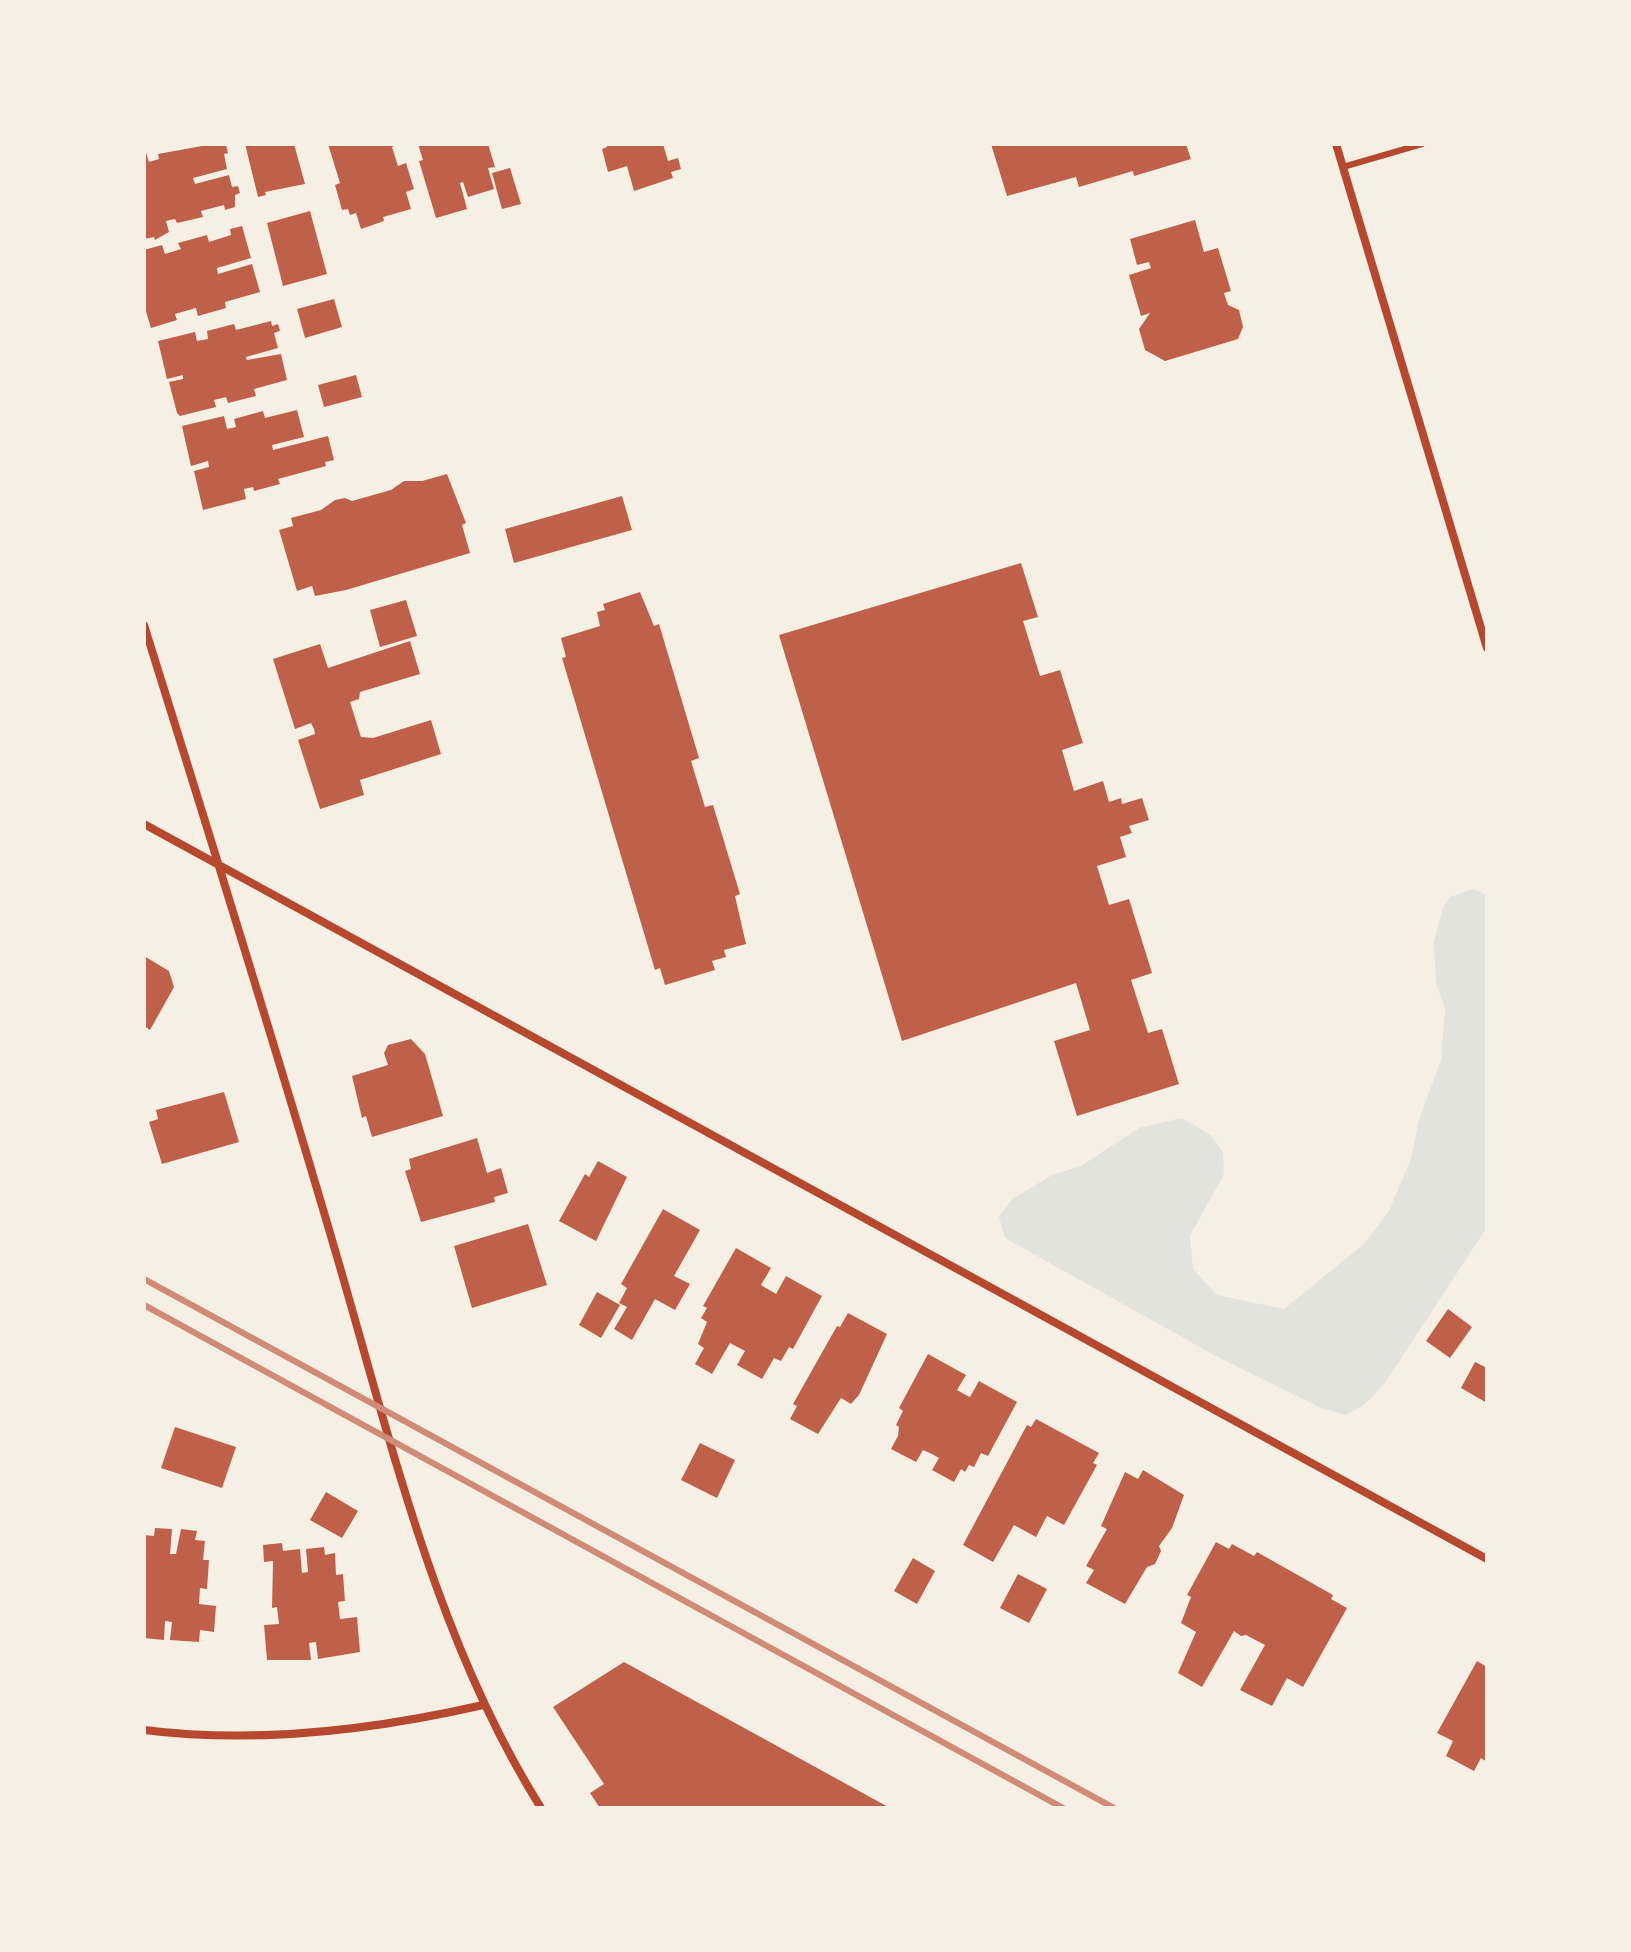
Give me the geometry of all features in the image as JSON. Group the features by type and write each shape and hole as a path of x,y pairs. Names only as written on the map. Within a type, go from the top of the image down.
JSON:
{"street":[{"path":"1336,144 1487,648"},
{"path":"144,625 436,1589 483,1705 541,1808"},
{"path":"144,824 1487,1559"},
{"path":"144,1730 218,1734 344,1728 483,1705"}],"lane":[{"path":"1343,167 1422,144"}],"shaded area":[{"path":"1473,889 1487,895 1487,1227 1385,1383 1364,1405 1346,1415 1321,1408 1214,1355 1005,1238 999,1217 1011,1200 1052,1175 1081,1166 1139,1128 1182,1118 1212,1136 1223,1153 1224,1174 1190,1236 1193,1269 1217,1295 1284,1309 1364,1244 1389,1211 1411,1159 1419,1120 1441,1060 1445,1008 1436,984 1434,942 1443,907 1450,897"}],"building":[{"path":"213,144 226,145 227,169 193,178 195,184 229,175 232,187 238,186 240,193 235,195 235,207 225,210 224,205 201,211 203,217 177,223 175,219 166,221 169,232 155,240 154,237 144,239 144,146 149,162 159,159 158,154"},
{"path":"245,144 294,144 305,184 265,192 266,195 258,197"},
{"path":"328,144 398,144 392,147 398,166 406,163 414,189 406,192 411,209 383,217 384,221 361,229 356,213 350,215 348,209 342,210 335,185 340,183"},
{"path":"418,144 488,144 495,167 488,168 494,189 468,197 463,182 460,183 467,209 436,218 419,161 423,160"},
{"path":"605,144 663,144 668,161 678,158 681,169 671,172 673,178 634,191 627,166 608,172 602,149 607,147"},
{"path":"991,144 1186,144 1191,159 1134,176 1133,171 1079,187 1076,177 1007,196"},
{"path":"510,168 521,204 502,209 492,173"},
{"path":"310,211 327,274 283,286 267,223"},
{"path":"1195,220 1204,252 1218,248 1231,291 1224,293 1228,305 1239,310 1243,327 1238,339 1165,361 1145,350 1139,329 1150,313 1141,316 1129,275 1151,268 1149,262 1137,265 1130,239"},
{"path":"242,226 251,258 217,268 218,274 252,264 260,292 225,302 226,308 198,316 196,308 175,314 177,320 151,328 144,305 144,250 162,245 165,254 181,249 178,243 207,235 209,242 231,235 230,229"},
{"path":"334,299 342,327 305,338 297,309"},
{"path":"271,321 272,326 278,324 280,331 274,333 278,348 246,357 247,360 281,354 287,380 254,389 256,396 228,403 226,397 214,400 216,407 180,416 169,382 183,379 183,375 167,379 158,341 195,332 197,341 208,339 207,331 234,324 236,330"},
{"path":"356,375 362,397 324,407 318,385"},
{"path":"297,410 304,437 272,445 273,450 328,436 334,460 325,462 326,466 278,479 280,484 254,491 253,487 244,489 246,499 203,510 194,471 209,467 208,461 191,466 182,426 224,416 227,429 236,427 234,419 263,411 265,418"},
{"path":"447,474 466,523 462,525 470,553 346,590 315,596 312,586 297,591 279,530 293,526 291,518 321,510 335,500 345,498 352,501 391,490 404,481 422,481"},
{"path":"622,496 632,530 514,563 505,529"},
{"path":"1021,563 1038,617 1023,621 1040,676 1060,670 1083,743 1062,750 1074,791 1103,781 1109,802 1121,798 1122,804 1142,798 1149,820 1129,826 1132,833 1120,837 1126,857 1097,866 1109,905 1129,899 1152,973 1131,980 1148,1033 1162,1029 1179,1084 1077,1116 1054,1041 1090,1030 1076,983 902,1041 779,635"},
{"path":"640,592 654,626 659,624 699,758 691,761 705,807 713,805 740,894 735,896 746,944 724,950 726,957 712,961 715,970 665,985 660,968 655,970 562,658 566,657 561,638 600,626 597,612 605,610 603,604"},
{"path":"406,600 417,636 380,647 370,610"},
{"path":"410,641 420,674 360,692 359,699 350,702 361,737 373,738 431,720 441,754 360,780 364,795 320,809 298,740 315,734 314,729 311,723 295,729 273,659 320,644 328,668"},
{"path":"144,956 169,971 174,987 150,1030 144,1026"},
{"path":"411,1039 425,1054 443,1116 372,1137 366,1116 362,1118 352,1076 388,1065 384,1053 388,1045"},
{"path":"224,1092 239,1142 162,1164 149,1122 158,1119 156,1110"},
{"path":"477,1138 487,1173 501,1168 508,1193 494,1197 495,1202 421,1222 405,1171 411,1169 409,1159"},
{"path":"598,1161 627,1177 596,1241 559,1221 585,1174 589,1177"},
{"path":"663,1209 700,1230 674,1276 690,1284 675,1310 655,1299 632,1340 614,1329 627,1307 619,1303 627,1288 621,1284"},
{"path":"528,1224 547,1285 472,1308 454,1246"},
{"path":"736,1248 771,1268 761,1285 776,1294 786,1276 822,1296 793,1349 789,1347 781,1361 774,1358 762,1379 737,1365 745,1351 730,1343 712,1374 695,1364 704,1348 698,1344 707,1322 701,1318 707,1308 703,1306"},
{"path":"597,1292 620,1305 601,1338 579,1325"},
{"path":"1448,1309 1472,1327 1450,1358 1426,1341"},
{"path":"848,1313 887,1334 859,1395 851,1404 841,1398 818,1434 790,1419 797,1406 793,1404 837,1326 840,1327"},
{"path":"928,1354 966,1375 957,1390 964,1394 970,1397 979,1381 1017,1402 988,1456 981,1453 974,1467 969,1465 965,1472 961,1469 954,1482 932,1470 939,1458 932,1454 923,1450 916,1462 891,1449 898,1436 899,1427 896,1425 903,1411 899,1408"},
{"path":"1475,1362 1487,1368 1487,1403 1461,1388"},
{"path":"1036,1419 1099,1453 1093,1463 1097,1465 1064,1525 1047,1516 1036,1537 1014,1525 993,1562 963,1545 1027,1425 1031,1427"},
{"path":"175,1427 236,1447 222,1488 161,1468"},
{"path":"700,1443 735,1460 717,1498 681,1480"},
{"path":"1143,1470 1184,1495 1172,1528 1159,1546 1161,1551 1155,1564 1147,1567 1125,1604 1086,1583 1094,1570 1086,1566 1107,1529 1101,1526 1125,1472 1138,1479"},
{"path":"326,1492 358,1511 342,1538 310,1520"},
{"path":"155,1528 172,1529 170,1554 176,1554 181,1529 197,1531 195,1540 205,1541 203,1560 209,1560 207,1589 200,1588 199,1604 216,1606 214,1632 200,1630 199,1642 170,1640 172,1622 165,1621 164,1640 144,1638 144,1535 154,1536"},
{"path":"1216,1542 1229,1549 1232,1544 1254,1556 1257,1552 1333,1595 1331,1599 1347,1608 1303,1687 1287,1678 1272,1706 1240,1690 1265,1645 1246,1635 1241,1636 1234,1631 1202,1687 1178,1673 1196,1632 1181,1623 1191,1597 1187,1595"},
{"path":"282,1543 283,1551 300,1549 302,1573 308,1572 306,1549 324,1547 325,1555 335,1553 336,1575 343,1574 345,1601 338,1602 340,1619 357,1617 360,1652 318,1659 316,1642 309,1643 311,1660 267,1660 264,1625 279,1624 277,1607 272,1608 273,1561 264,1562 263,1545"},
{"path":"913,1558 935,1571 917,1604 894,1591"},
{"path":"1018,1574 1047,1589 1029,1623 1000,1608"},
{"path":"1477,1661 1487,1667 1487,1762 1481,1758 1474,1771 1446,1756 1453,1741 1437,1733"},
{"path":"624,1662 890,1808 600,1808 590,1793 604,1784 553,1707"}],"railway":[{"path":"144,1279 1114,1808"},
{"path":"144,1305 1063,1808"}]}
